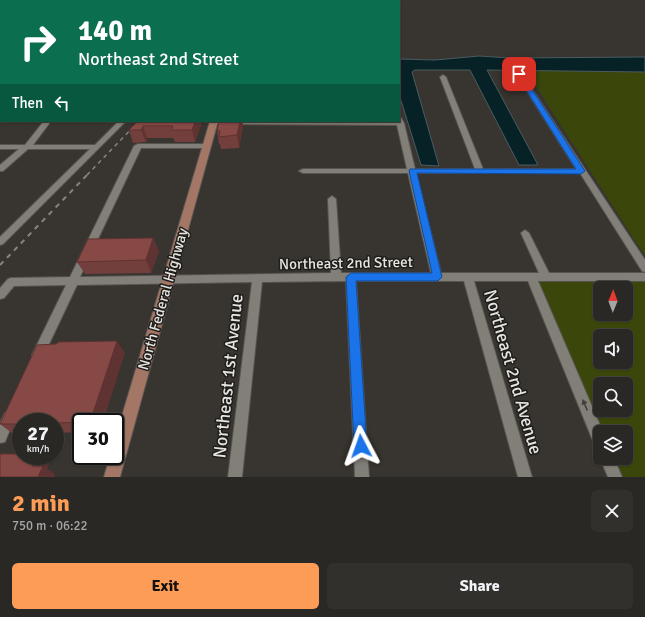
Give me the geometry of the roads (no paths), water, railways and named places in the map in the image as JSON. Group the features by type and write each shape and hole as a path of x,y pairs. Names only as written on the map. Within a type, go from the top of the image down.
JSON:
{"main road":[{"name":"North Federal Highway","path":"112,477 214,122"}],"street":[{"path":"519,74 645,268"},
{"path":"443,76 480,171"},
{"path":"400,120 438,277"},
{"path":"0,169 27,146 47,122"},
{"path":"0,242 122,122"},
{"path":"214,122 331,122"},
{"path":"34,364 138,146 207,146"},
{"path":"0,147 97,147"},
{"path":"303,171 581,171"},
{"path":"332,199 336,277"},
{"path":"525,233 545,276"},
{"path":"531,276 593,425"},
{"name":"Northeast 2nd Street","path":"0,295 11,282 168,281 336,277 645,277"},
{"path":"351,277 362,477"},
{"name":"Northeast 2nd Avenue","path":"468,277 524,477"},
{"name":"Northeast 1st Avenue","path":"235,477 257,279"},
{"path":"0,437 15,405"},
{"path":"610,465 615,477"}],"water":[{"path":"479,56 510,58 645,57 645,72 487,70 538,165 519,165 470,70 415,70 412,72 439,166 421,165 400,97 400,59 435,60"}],"railway":[{"path":"87,175 138,122"},
{"path":"0,265 88,174"}]}
